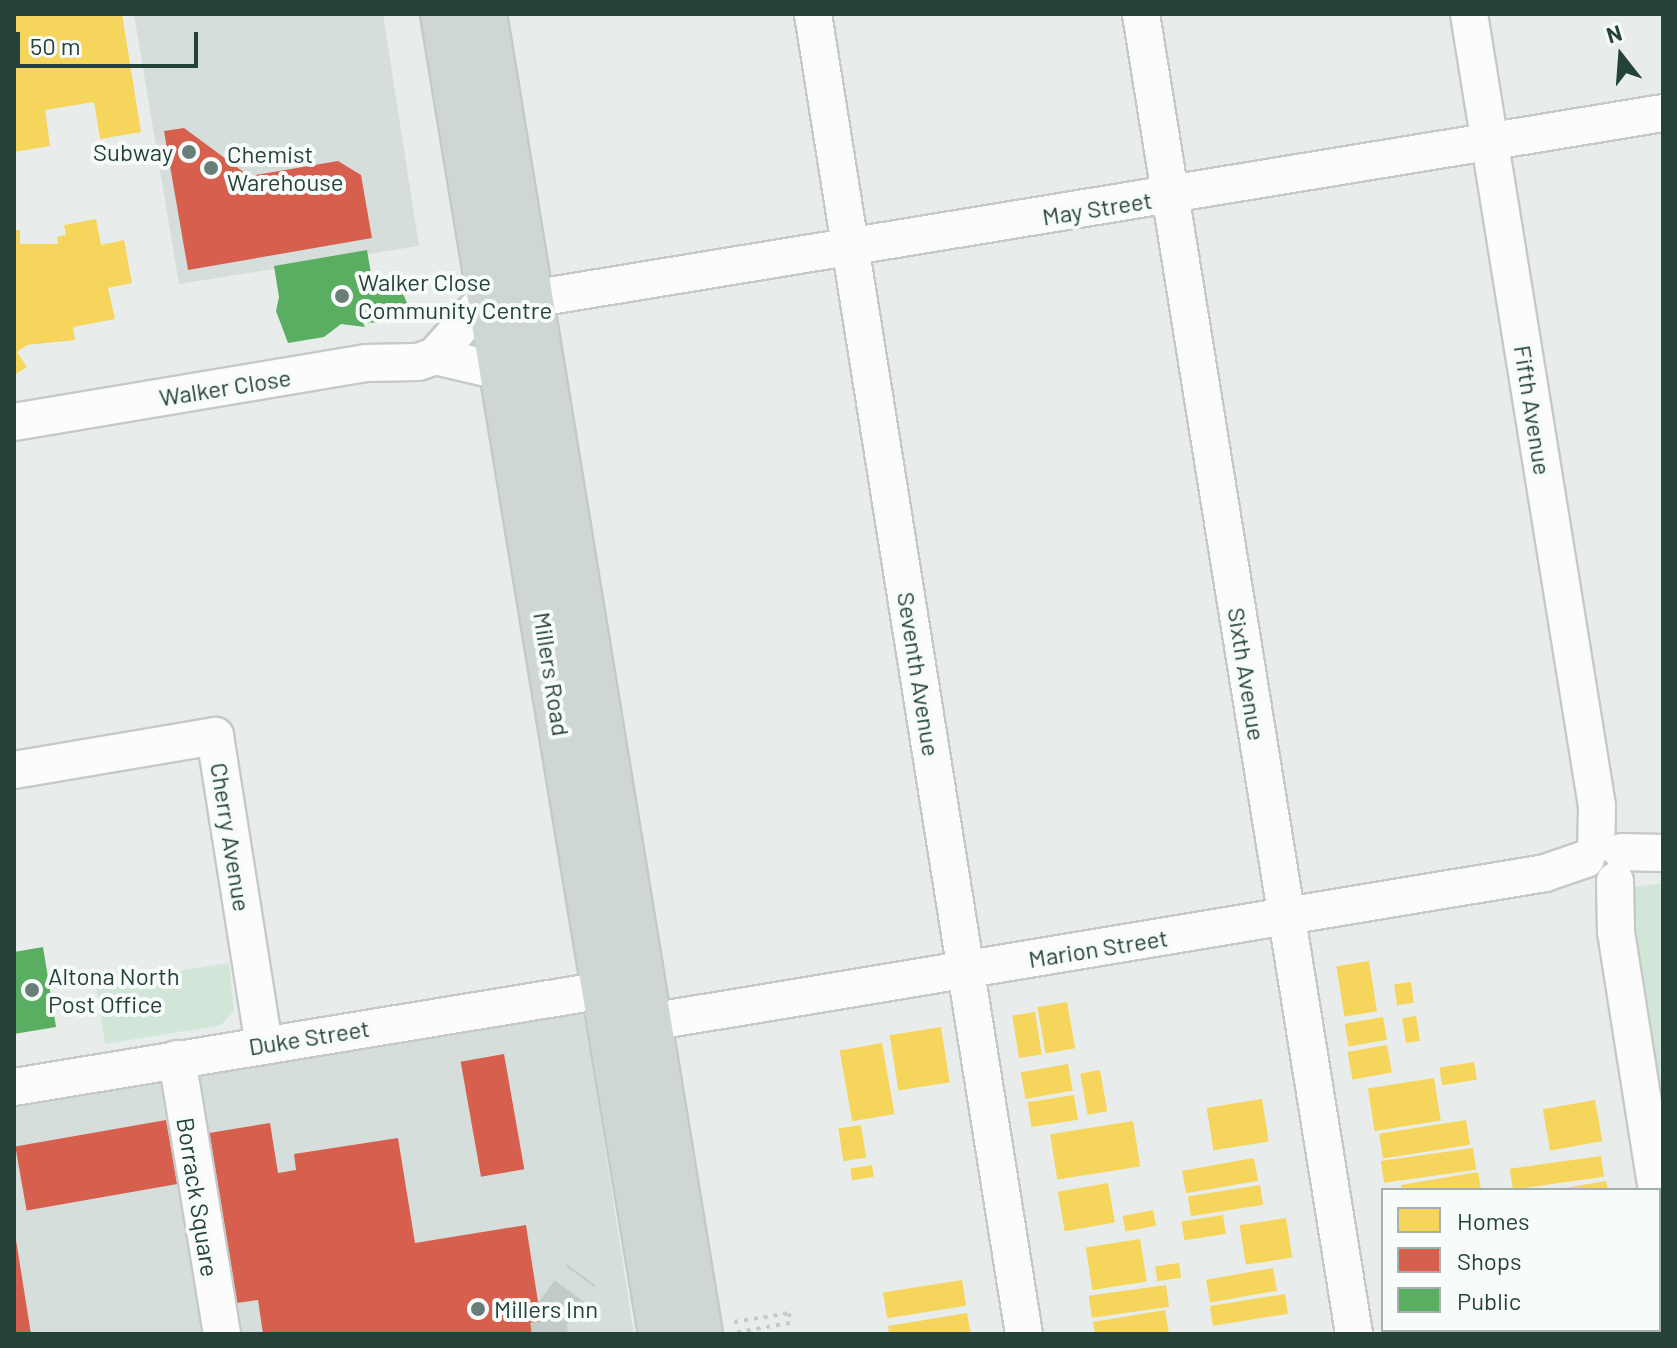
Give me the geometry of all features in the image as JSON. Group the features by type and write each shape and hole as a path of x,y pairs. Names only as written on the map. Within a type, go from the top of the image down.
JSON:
{"main road":[{"name":"Millers Road","path":"443,14 650,1022 724,1330"},
{"name":"Millers Road","path":"484,14 504,306 500,371 661,1334"}],"street":[{"name":"Seventh Avenue","path":"813,14 1024,1334"},
{"name":"Sixth Avenue","path":"1141,14 1354,1334"},
{"name":"Fifth Avenue","path":"1469,14 1657,1188"},
{"name":"May Street","path":"504,306 1663,113"},
{"path":"435,356 504,306"},
{"name":"Walker Close","path":"14,422 435,356 500,371"},
{"name":"Cherry Avenue","path":"14,770 215,736 264,1044"},
{"name":"Marion Street","path":"650,1022 1663,853"},
{"name":"Duke Street","path":"14,1087 604,990"},
{"name":"Borrack Square","path":"177,1059 222,1334"}],"path":[{"path":"789,1313 790,1323 724,1330 789,1313"}],"shaded area":[{"path":"134,14 383,14 419,246 179,284"},
{"path":"584,1012 634,1334 14,1334 14,1105"}],"green space":[{"path":"1663,883 1663,1101 1629,888"},
{"path":"229,963 234,1011 221,1025 105,1044 96,984"}],"building: Homes":[{"path":"14,14 122,14 141,132 100,139 94,102 45,110 50,146 14,152"},
{"path":"96,219 101,245 124,240 132,283 108,288 115,319 73,327 75,340 27,345 17,352 27,367 14,375 14,230 20,230 20,244 58,244 57,237 66,235 64,225"},
{"path":"1369,961 1377,1011 1344,1017 1336,966"},
{"path":"1411,982 1414,1003 1397,1005 1394,984"},
{"path":"1067,1002 1075,1048 1046,1053 1037,1007"},
{"path":"1035,1012 1042,1054 1019,1058 1012,1016"},
{"path":"1416,1016 1420,1041 1406,1043 1402,1018"},
{"path":"1383,1017 1387,1040 1349,1046 1345,1024"},
{"path":"941,1027 950,1082 898,1090 890,1035"},
{"path":"882,1043 895,1114 852,1121 840,1050"},
{"path":"1387,1045 1392,1073 1352,1080 1348,1052"},
{"path":"1474,1062 1477,1080 1442,1085 1439,1067"},
{"path":"1068,1064 1073,1091 1025,1099 1021,1072"},
{"path":"1100,1070 1107,1111 1088,1115 1080,1073"},
{"path":"1434,1078 1441,1120 1375,1131 1368,1088"},
{"path":"1074,1095 1078,1120 1031,1127 1028,1102"},
{"path":"1262,1099 1269,1141 1213,1150 1207,1108"},
{"path":"1595,1100 1602,1141 1550,1151 1543,1109"},
{"path":"1466,1120 1470,1145 1383,1158 1379,1134"},
{"path":"1133,1121 1140,1166 1057,1180 1050,1134"},
{"path":"861,1125 866,1158 843,1161 838,1129"},
{"path":"1473,1148 1476,1170 1384,1183 1381,1161"},
{"path":"1601,1156 1604,1177 1513,1188 1510,1169"},
{"path":"1254,1158 1258,1181 1186,1193 1182,1171"},
{"path":"872,1165 874,1177 852,1180 850,1168"},
{"path":"1478,1172 1481,1188 1402,1188 1401,1185"},
{"path":"1606,1181 1608,1188 1564,1188"},
{"path":"1108,1183 1115,1222 1065,1231 1058,1192"},
{"path":"1260,1185 1263,1205 1191,1216 1188,1196"},
{"path":"1153,1210 1156,1226 1126,1232 1123,1216"},
{"path":"1223,1215 1226,1234 1184,1240 1182,1222"},
{"path":"1286,1218 1292,1258 1246,1265 1240,1225"},
{"path":"1140,1239 1147,1281 1092,1290 1086,1248"},
{"path":"1179,1263 1181,1278 1157,1281 1155,1266"},
{"path":"1273,1268 1277,1291 1210,1302 1206,1280"},
{"path":"962,1280 966,1306 887,1318 883,1293"},
{"path":"1166,1285 1169,1307 1092,1318 1089,1296"},
{"path":"1285,1294 1288,1314 1213,1326 1210,1306"},
{"path":"1165,1310 1169,1333 1095,1334 1093,1322"},
{"path":"967,1313 971,1334 889,1334 888,1326"},
{"path":"1409,1332 1466,1332 1466,1334"},
{"path":"1582,1332 1626,1332 1626,1334"}],"building: Shops":[{"path":"184,128 249,176 338,161 361,175 372,238 188,270 164,131"},
{"path":"504,1054 524,1169 481,1177 461,1062"},
{"path":"166,1120 177,1184 27,1211 15,1147"},
{"path":"270,1123 278,1173 296,1170 294,1154 398,1138 415,1243 526,1225 541,1321 560,1318 563,1334 263,1334 258,1300 237,1303 209,1133"},
{"path":"16,1240 31,1334 14,1334"}],"building: Public":[{"name":"Walker Close Community Centre","path":"367,250 374,291 388,277 404,296 407,303 396,315 401,321 363,323 365,327 341,324 324,337 288,343 276,311 279,297 274,266"},
{"name":"Altona North Post Office","path":"43,947 56,1027 14,1034 14,952"}],"tunnel":[{"path":"550,1334 548,1320 581,1275"}],"place":[{"name":"Subway","path":"189,152"},
{"name":"Chemist Warehouse","path":"211,168"},
{"name":"Walker Close Community Centre","path":"342,296"},
{"name":"Altona North Post Office","path":"32,990"},
{"name":"Millers Inn","path":"478,1309"}]}
